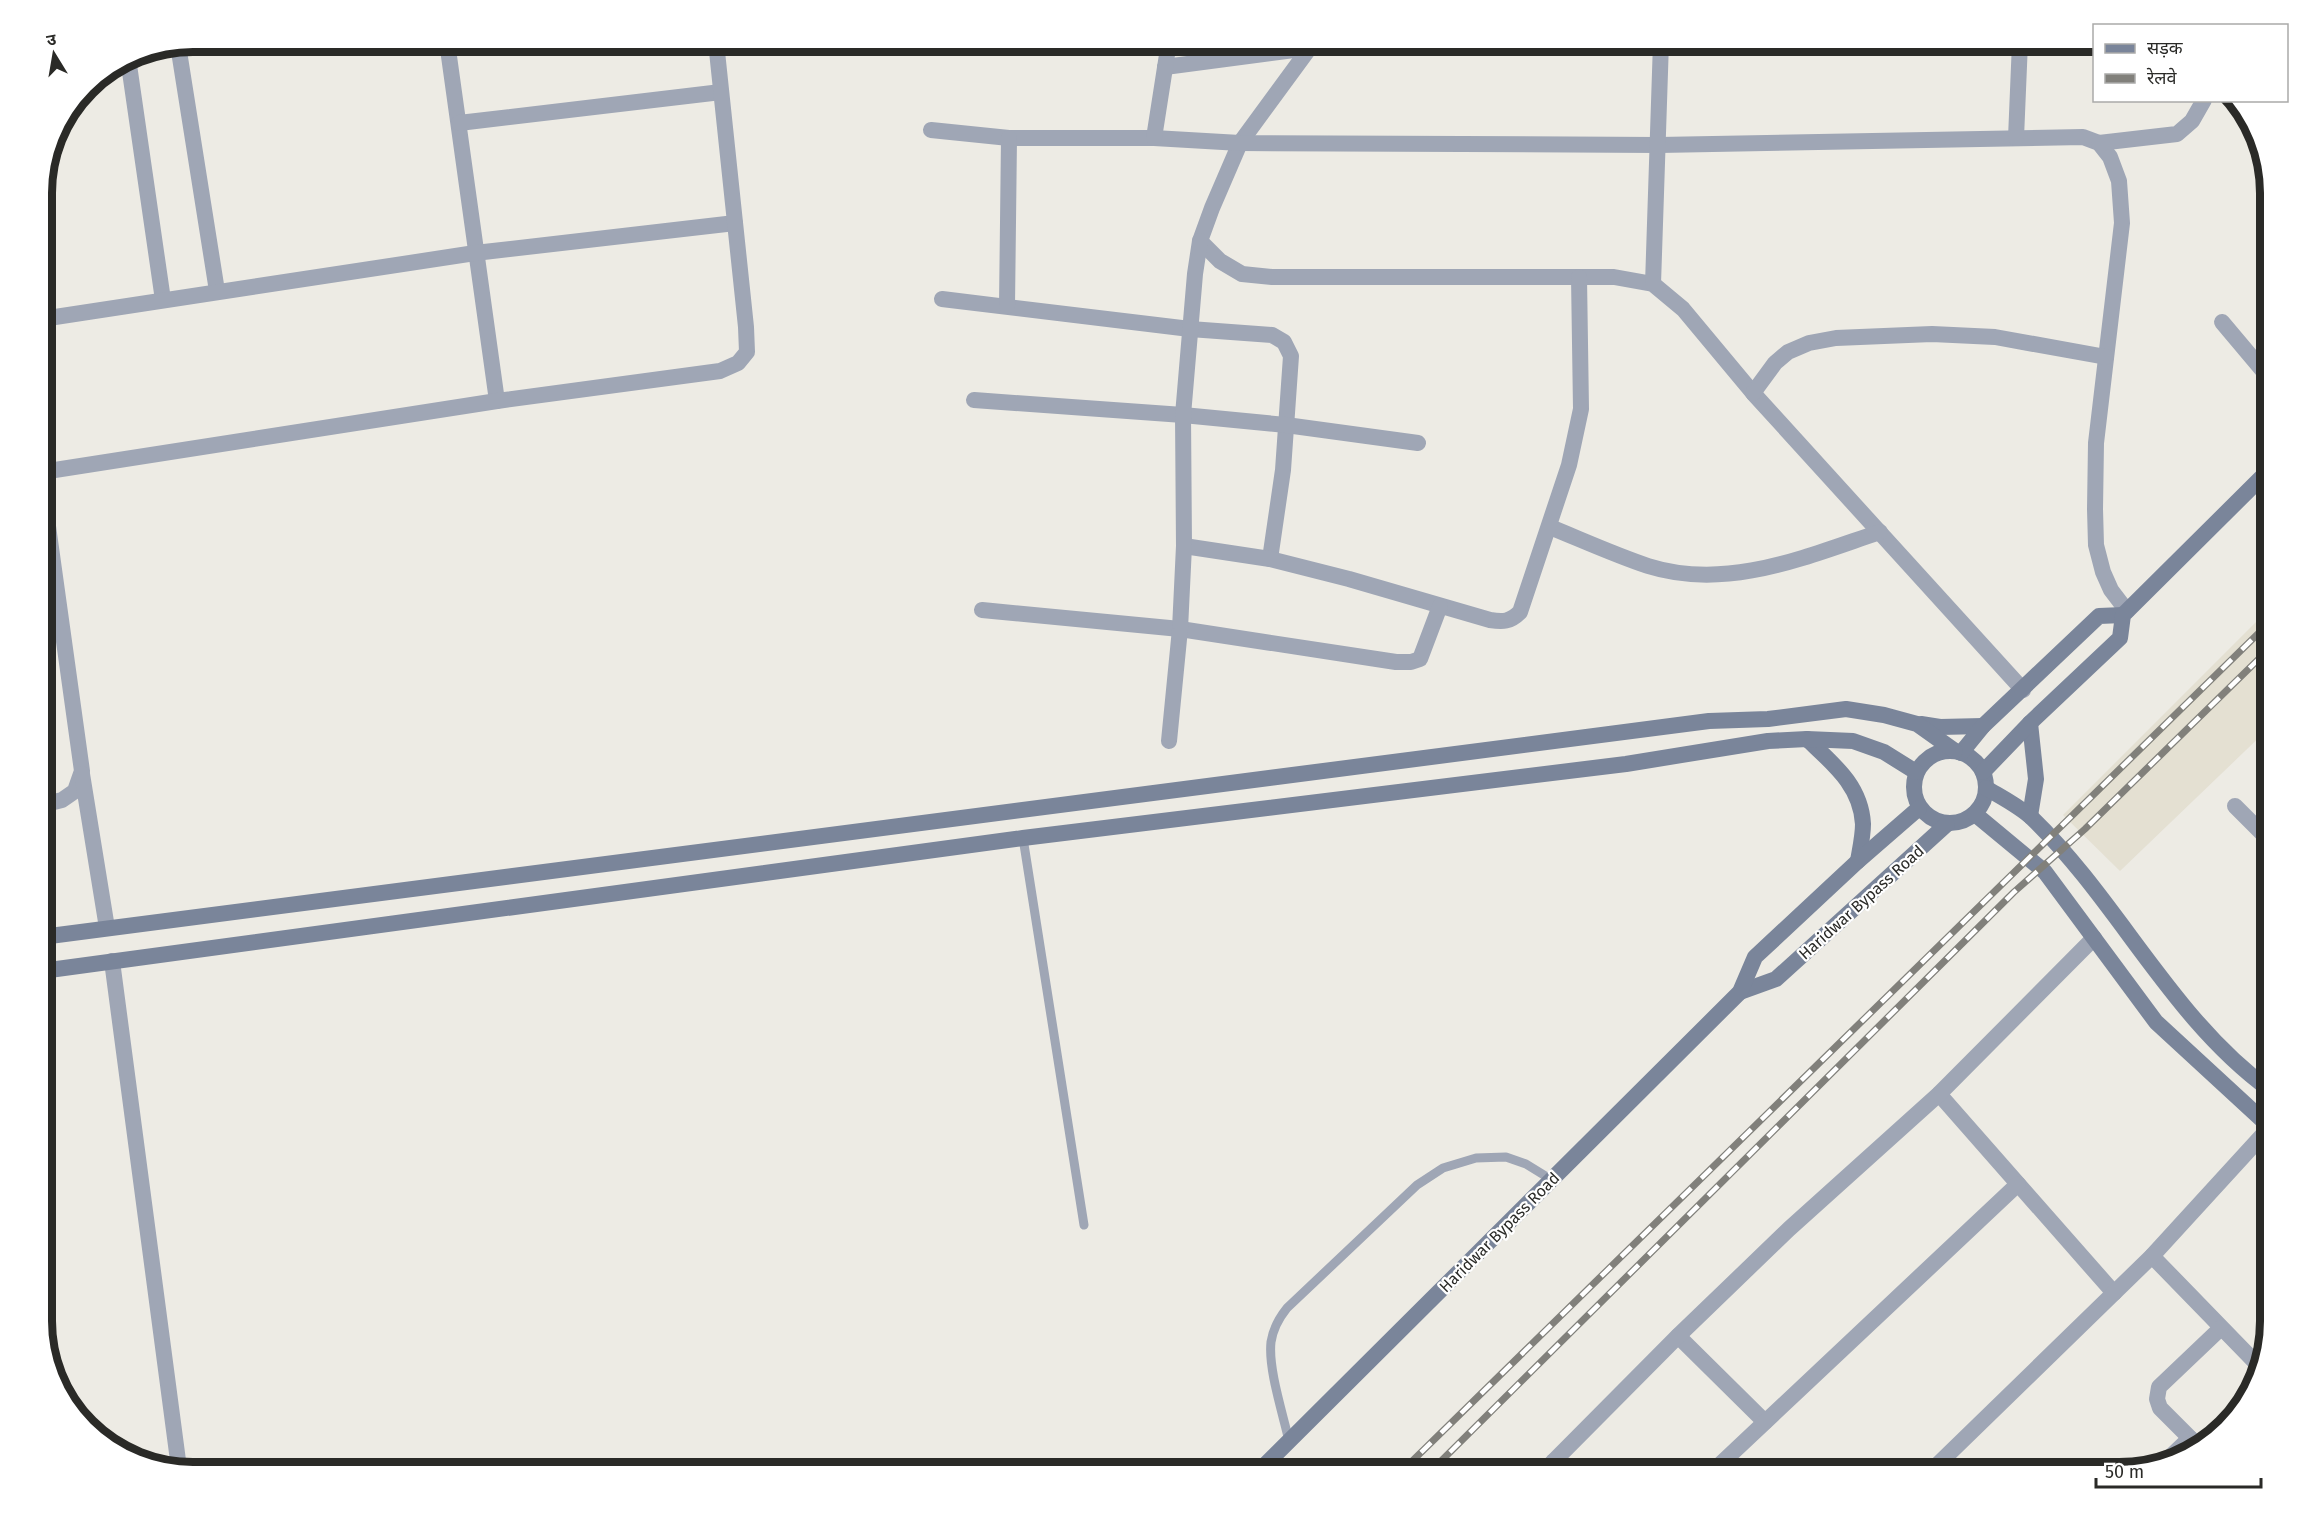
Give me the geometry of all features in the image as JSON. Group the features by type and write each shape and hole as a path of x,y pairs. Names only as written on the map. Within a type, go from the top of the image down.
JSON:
{"main road":[{"path":"2125,613 2099,616 1958,752 1937,753 1921,764 1916,772 1913,790 1919,808 1935,820 1947,824 1962,822 1975,814 1983,802 1984,780 2030,723 2120,638 2125,613 2260,479"},
{"path":"53,935 1709,722 1768,719 1846,709 1884,714 1917,724 1940,727 1983,726"},
{"path":"2030,723 2036,779 2030,816"},
{"path":"1917,724 1958,752 1973,759 1984,780 2030,816 2080,871 2194,1018 2223,1051 2260,1082"},
{"path":"53,969 1023,838 1626,764 1768,741 1807,739 1853,741 1884,752 1916,772"},
{"path":"1807,739 1837,768 1855,790 1863,823 1858,861"},
{"name":"Haridwar Bypass Road","path":"1268,1462 1740,992 1755,957 1919,808"},
{"path":"1975,814 2045,872 2156,1022 2260,1118"},
{"name":"Haridwar Bypass Road","path":"1740,992 1776,979 1947,824"}],"street":[{"path":"1154,138 1167,52"},
{"path":"1166,67 1263,52"},
{"path":"1169,741 1180,629 1184,546 1183,415 1200,241 1240,143 1307,52"},
{"path":"1653,284 1661,52"},
{"path":"2016,138 2020,52"},
{"path":"449,53 497,401"},
{"path":"53,470 497,401 720,371 738,363 747,352 747,344 717,53"},
{"path":"179,54 217,291"},
{"path":"129,68 163,300"},
{"path":"459,123 721,92"},
{"path":"931,130 1009,138 1154,138 1240,143 1659,145 2083,137 2099,143 2177,134 2192,121 2203,102"},
{"path":"1007,306 1009,138"},
{"path":"2099,143 2110,157 2119,181 2122,223 2096,443 2096,545 2103,572 2125,613"},
{"path":"53,317 475,253 735,223"},
{"path":"1200,241 1220,261 1242,274 1272,278 1614,277 1653,284 1683,309 1753,393 2023,690"},
{"path":"1184,546 1270,559 1349,579 1490,620 1504,622 1513,619 1520,612 1550,527 1569,465 1581,409 1579,277"},
{"path":"942,298 1190,329 1272,335 1284,342 1291,356 1283,470 1270,559"},
{"path":"2222,322 2260,367"},
{"path":"1753,393 1774,363 1788,352 1809,343 1836,338 1932,334 1995,337 2106,357"},
{"path":"974,400 1183,415 1286,425 1418,442"},
{"path":"1550,527 1650,566 1692,574 1731,575 1777,566 1880,532"},
{"path":"53,562 82,771 107,928"},
{"path":"982,610 1180,629 1396,662 1411,662 1420,659 1426,649 1440,606"},
{"path":"53,802 75,792 82,771"},
{"path":"2235,806 2260,830"},
{"path":"1560,1462 1678,1336 1789,1229 1939,1094 2094,938"},
{"path":"112,961 178,1460"},
{"path":"1939,1094 2114,1293"},
{"path":"1940,1462 2152,1256 2260,1138"},
{"path":"1723,1462 2018,1184"},
{"path":"2152,1256 2254,1361"},
{"path":"2192,1441 2160,1408 2157,1399 2159,1387 2221,1328"},
{"path":"1678,1336 1765,1422"}],"lane":[{"path":"1023,838 1084,1225"},
{"path":"1289,1441 1271,1363 1271,1342 1277,1321 1287,1308 1417,1185 1443,1168 1476,1158 1506,1157 1526,1164 1552,1180"}],"shaded area":[{"path":"2260,618 2260,737 2120,871 2063,815"}],"railway":[{"path":"1411,1462 2260,632"},
{"path":"1440,1462 2014,892 2085,829 2260,658"}]}
